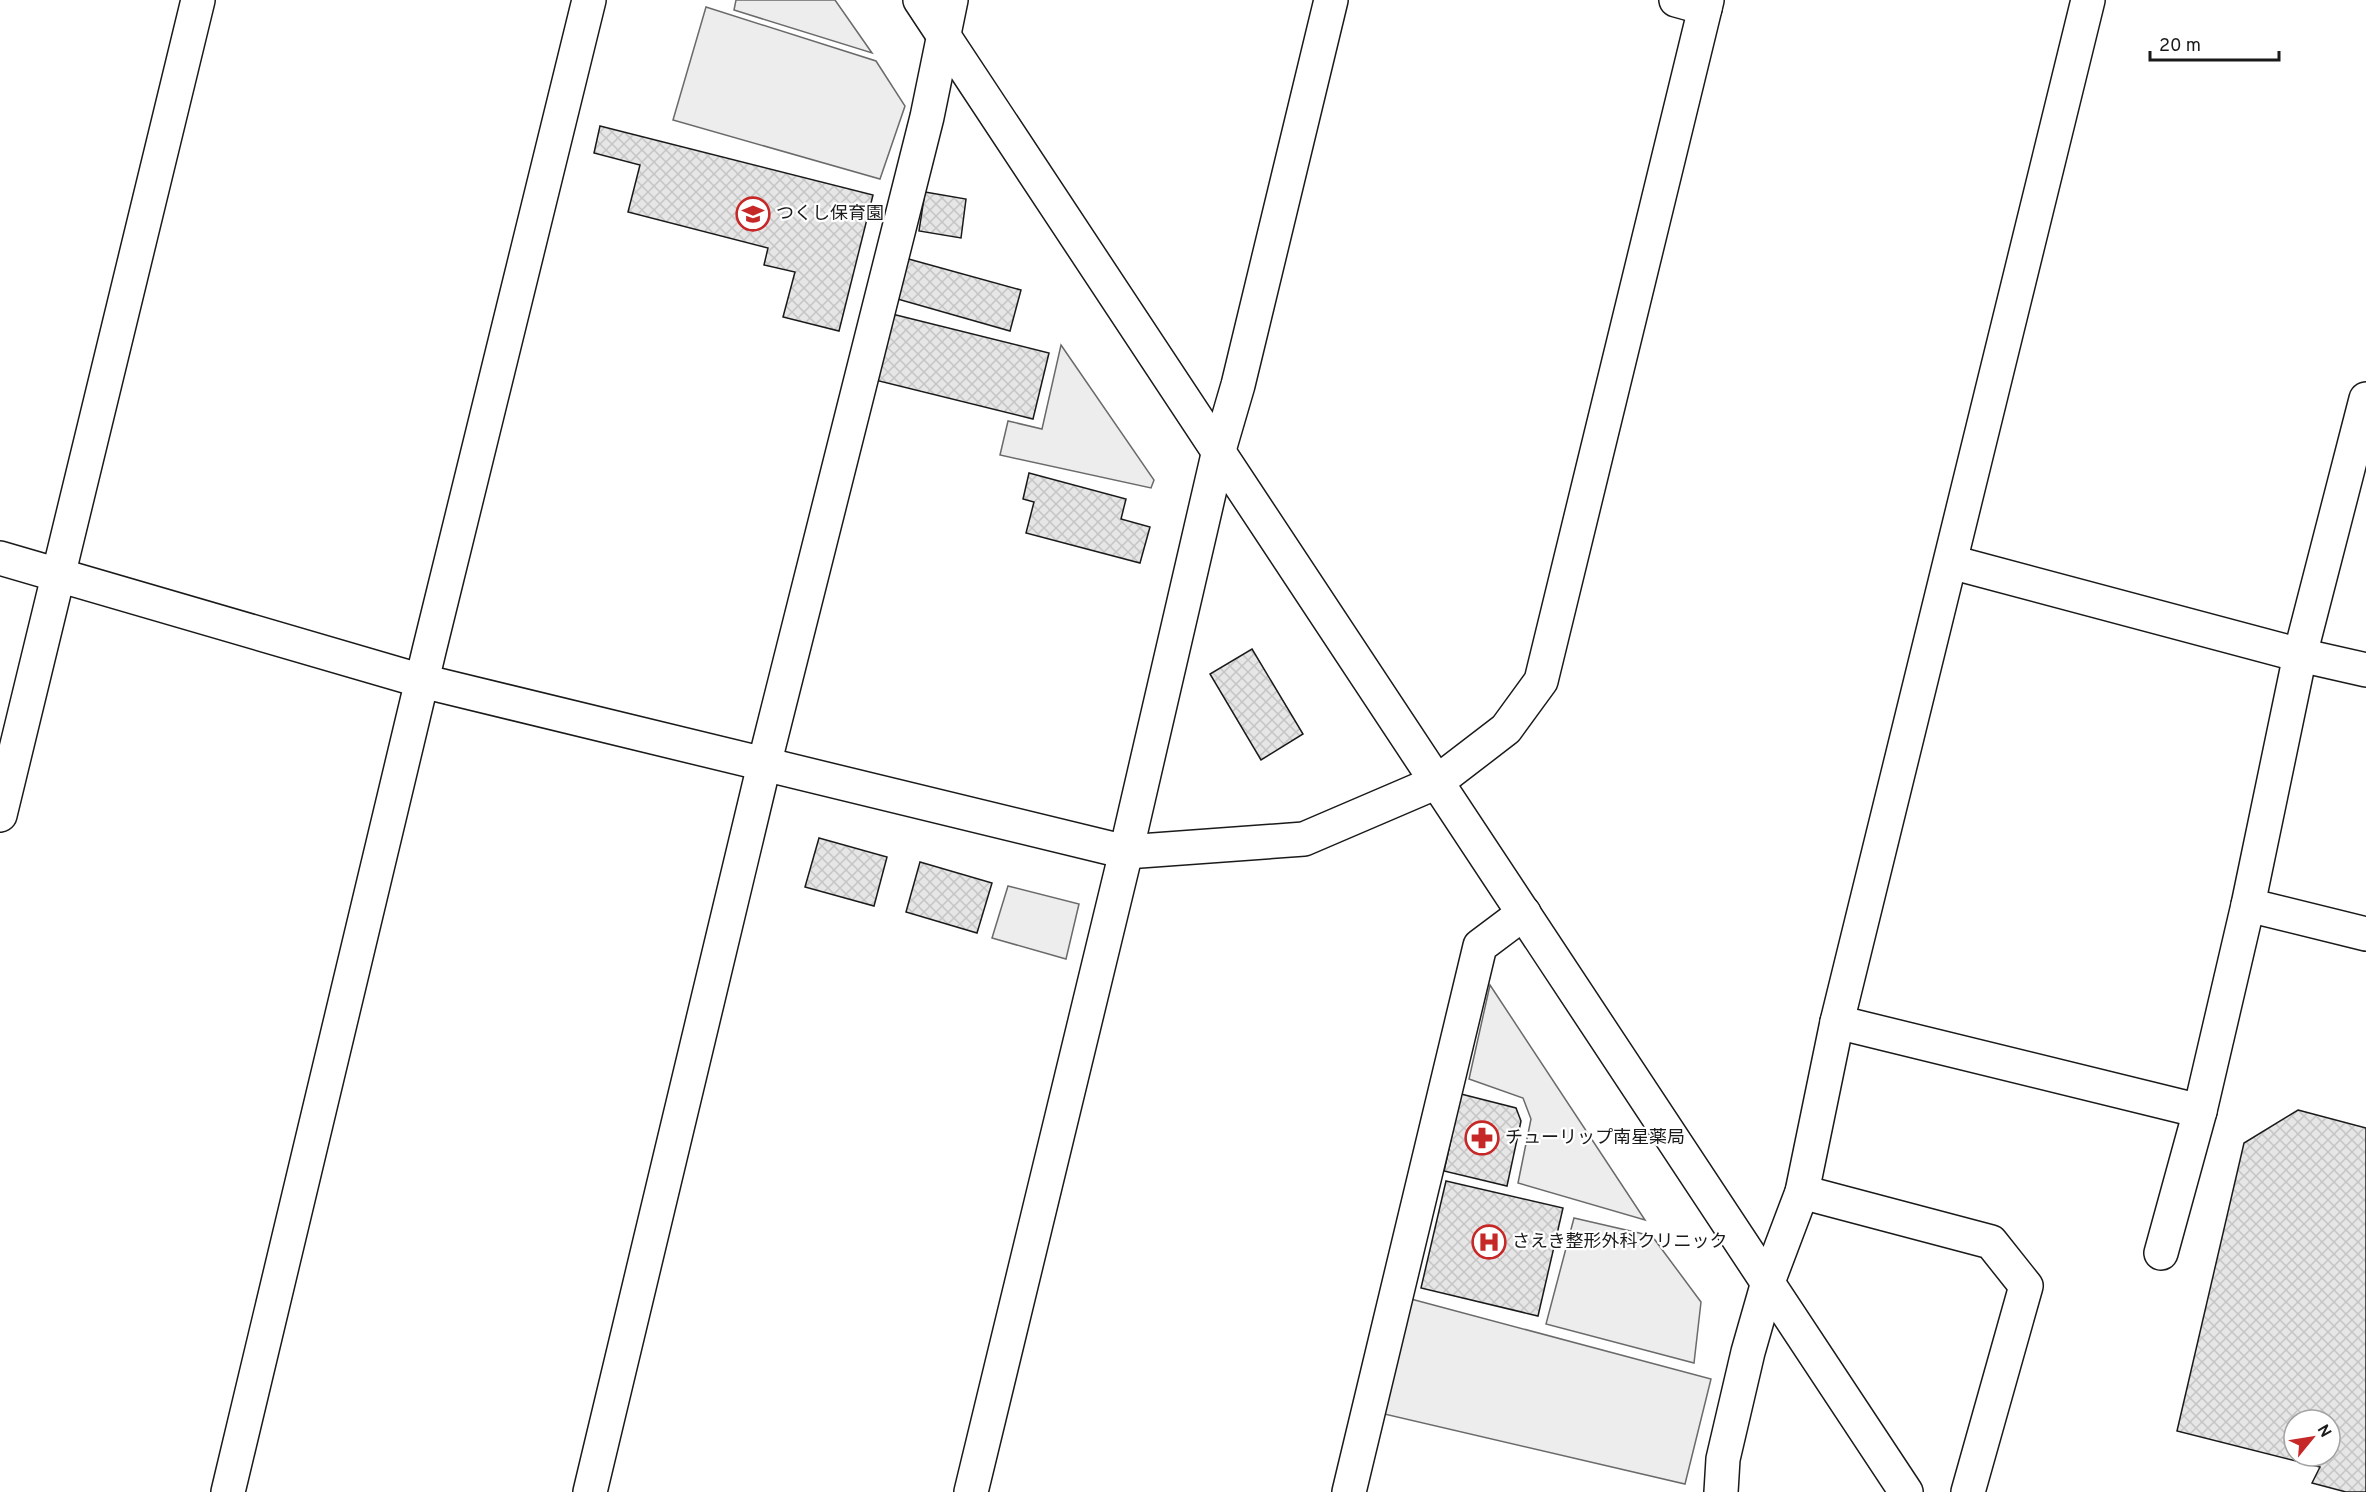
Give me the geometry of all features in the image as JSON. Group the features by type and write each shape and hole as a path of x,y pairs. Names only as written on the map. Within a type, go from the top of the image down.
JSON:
{"street":[{"path":"0,815 198,0"},
{"path":"228,1492 422,681 589,0"},
{"path":"920,0 1906,1492"},
{"path":"590,1492 764,765 927,117 951,0"},
{"path":"971,1492 1126,852 1219,450 1238,385 1331,0"},
{"path":"1721,1492 1723,1459 1748,1352 1768,1282 1802,1192 1837,1022 2088,0"},
{"path":"0,558 58,573 422,681 1126,852 1304,839 1437,782 1506,729 1541,681 1696,3"},
{"path":"2161,1252 2200,1111 2248,905 2300,655 2366,399"},
{"path":"1951,562 2300,655 2366,670"},
{"path":"2248,905 2366,934"},
{"path":"1348,1492 1479,946 1524,913"},
{"path":"1837,1022 2200,1111"},
{"path":"1802,1192 1991,1242 2026,1286 1968,1492"}],"shaded area":[{"path":"736,0 835,0 872,53 734,10"},
{"path":"706,7 876,61 905,106 880,179 673,120"},
{"path":"1061,345 1154,480 1151,488 1000,455 1008,421 1042,429"},
{"path":"1008,886 1079,904 1066,959 992,938"},
{"path":"1490,985 1645,1220 1518,1183 1531,1119 1523,1098 1469,1079"},
{"path":"1574,1218 1652,1236 1701,1302 1694,1363 1546,1324"},
{"path":"1411,1299 1711,1379 1685,1484 1380,1413"}],"building":[{"path":"600,126 873,195 839,331 783,317 795,272 764,265 768,248 628,212 640,165 594,153"},
{"path":"925,192 966,199 961,238 919,231"},
{"path":"905,258 1021,290 1010,331 894,298"},
{"path":"888,313 1049,353 1033,419 871,379"},
{"path":"1029,473 1126,499 1121,519 1150,527 1140,563 1026,533 1034,502 1023,499"},
{"path":"1252,649 1303,734 1261,760 1210,674"},
{"path":"819,838 887,857 874,906 805,887"},
{"path":"920,862 992,883 977,933 906,912"},
{"path":"1461,1094 1516,1108 1521,1121 1507,1186 1444,1171"},
{"path":"2298,1110 2366,1128 2366,1492 2346,1492 2312,1483 2320,1468 2342,1468 2342,1408 2282,1408 2282,1457 2177,1431 2244,1143"},
{"path":"1446,1181 1563,1208 1538,1316 1421,1288"}],"place":[{"name":"つくし保育園","path":"753,214"},
{"name":"チューリップ南星薬局","path":"1482,1138"},
{"name":"さえき整形外科クリニック","path":"1489,1242"}]}
